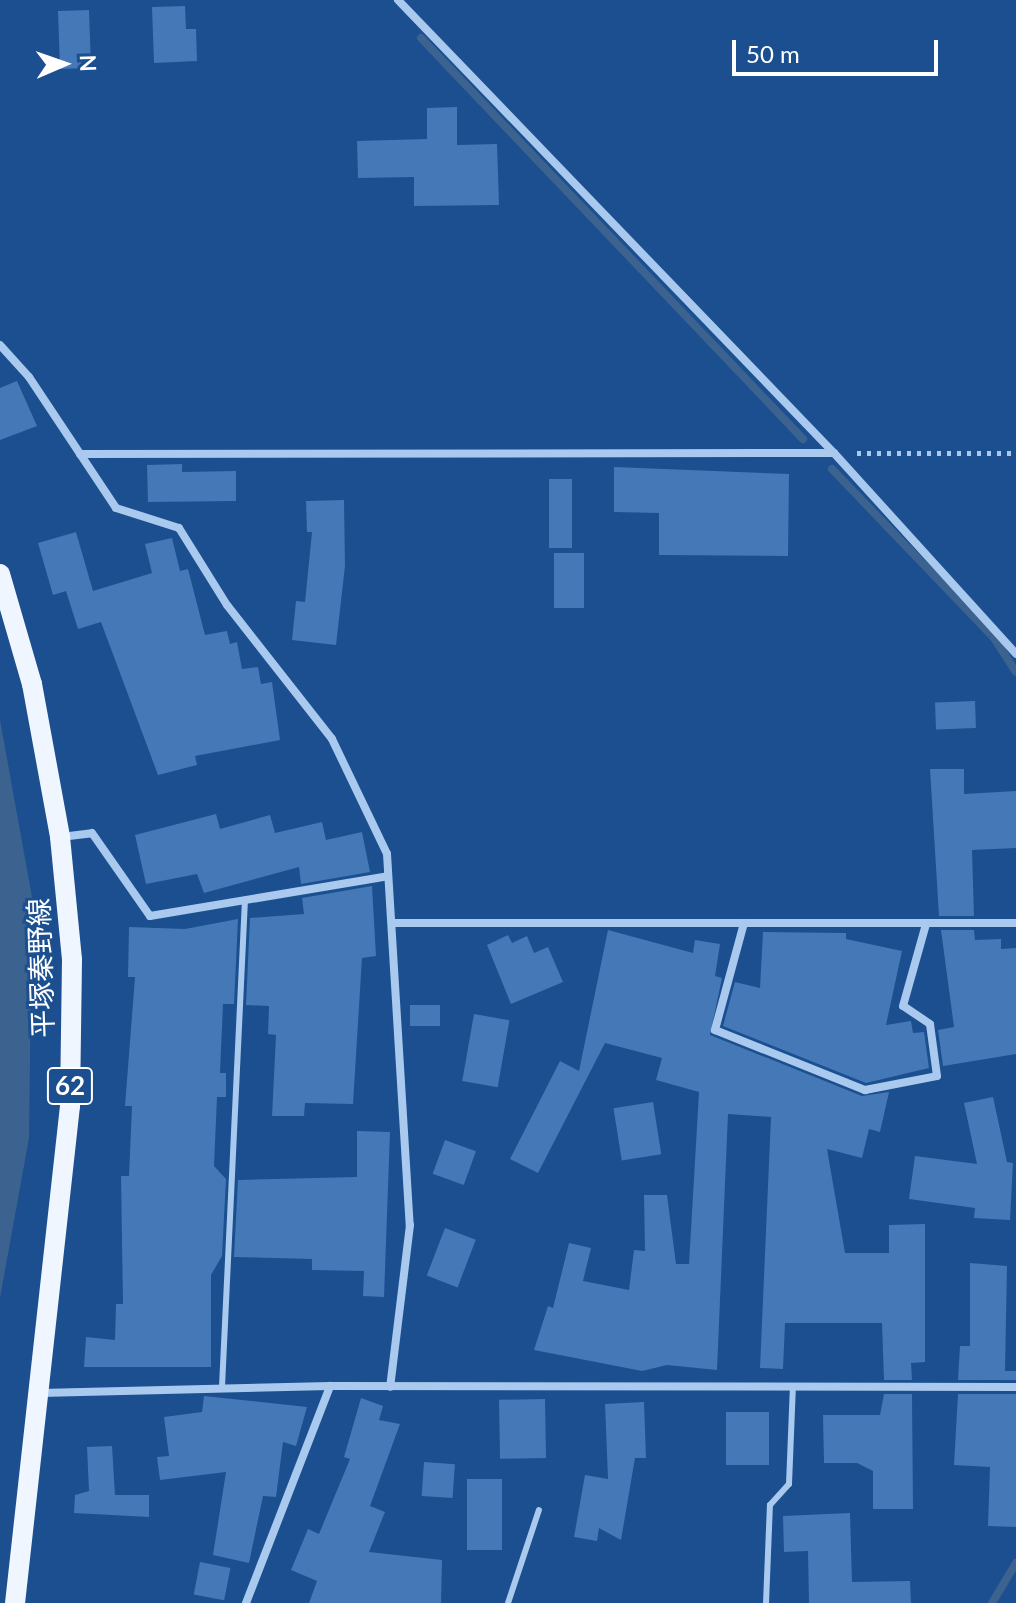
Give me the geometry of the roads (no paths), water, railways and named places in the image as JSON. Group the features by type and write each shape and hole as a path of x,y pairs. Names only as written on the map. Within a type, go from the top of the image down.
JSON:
{"main road":[{"name":"平塚秦野線","path":"0,574 32,684 60,837 72,960 70,1106 15,1603"}],"street":[{"path":"398,0 834,453 1016,654"},
{"path":"0,345 116,508 179,528 227,605 332,739 387,854 410,1225 390,1387"},
{"path":"80,454 834,453"},
{"path":"60,837 92,833 150,916 388,876"},
{"path":"393,923 1016,923"},
{"path":"744,923 715,1030 865,1090 937,1076 930,1024 903,1006 926,924"},
{"path":"38,1393 330,1386 1016,1387"},
{"path":"246,1603 330,1386"}],"lane":[{"path":"222,1387 245,900"},
{"path":"766,1603 770,1505 789,1484 793,1386"},
{"path":"508,1603 539,1510"}],"water":[{"path":"0,720 32,897 29,1138 0,1298"}],"waterway":[{"path":"421,38 803,439"},
{"path":"832,469 994,638 1016,672"},
{"path":"992,1603 1016,1563"}]}
